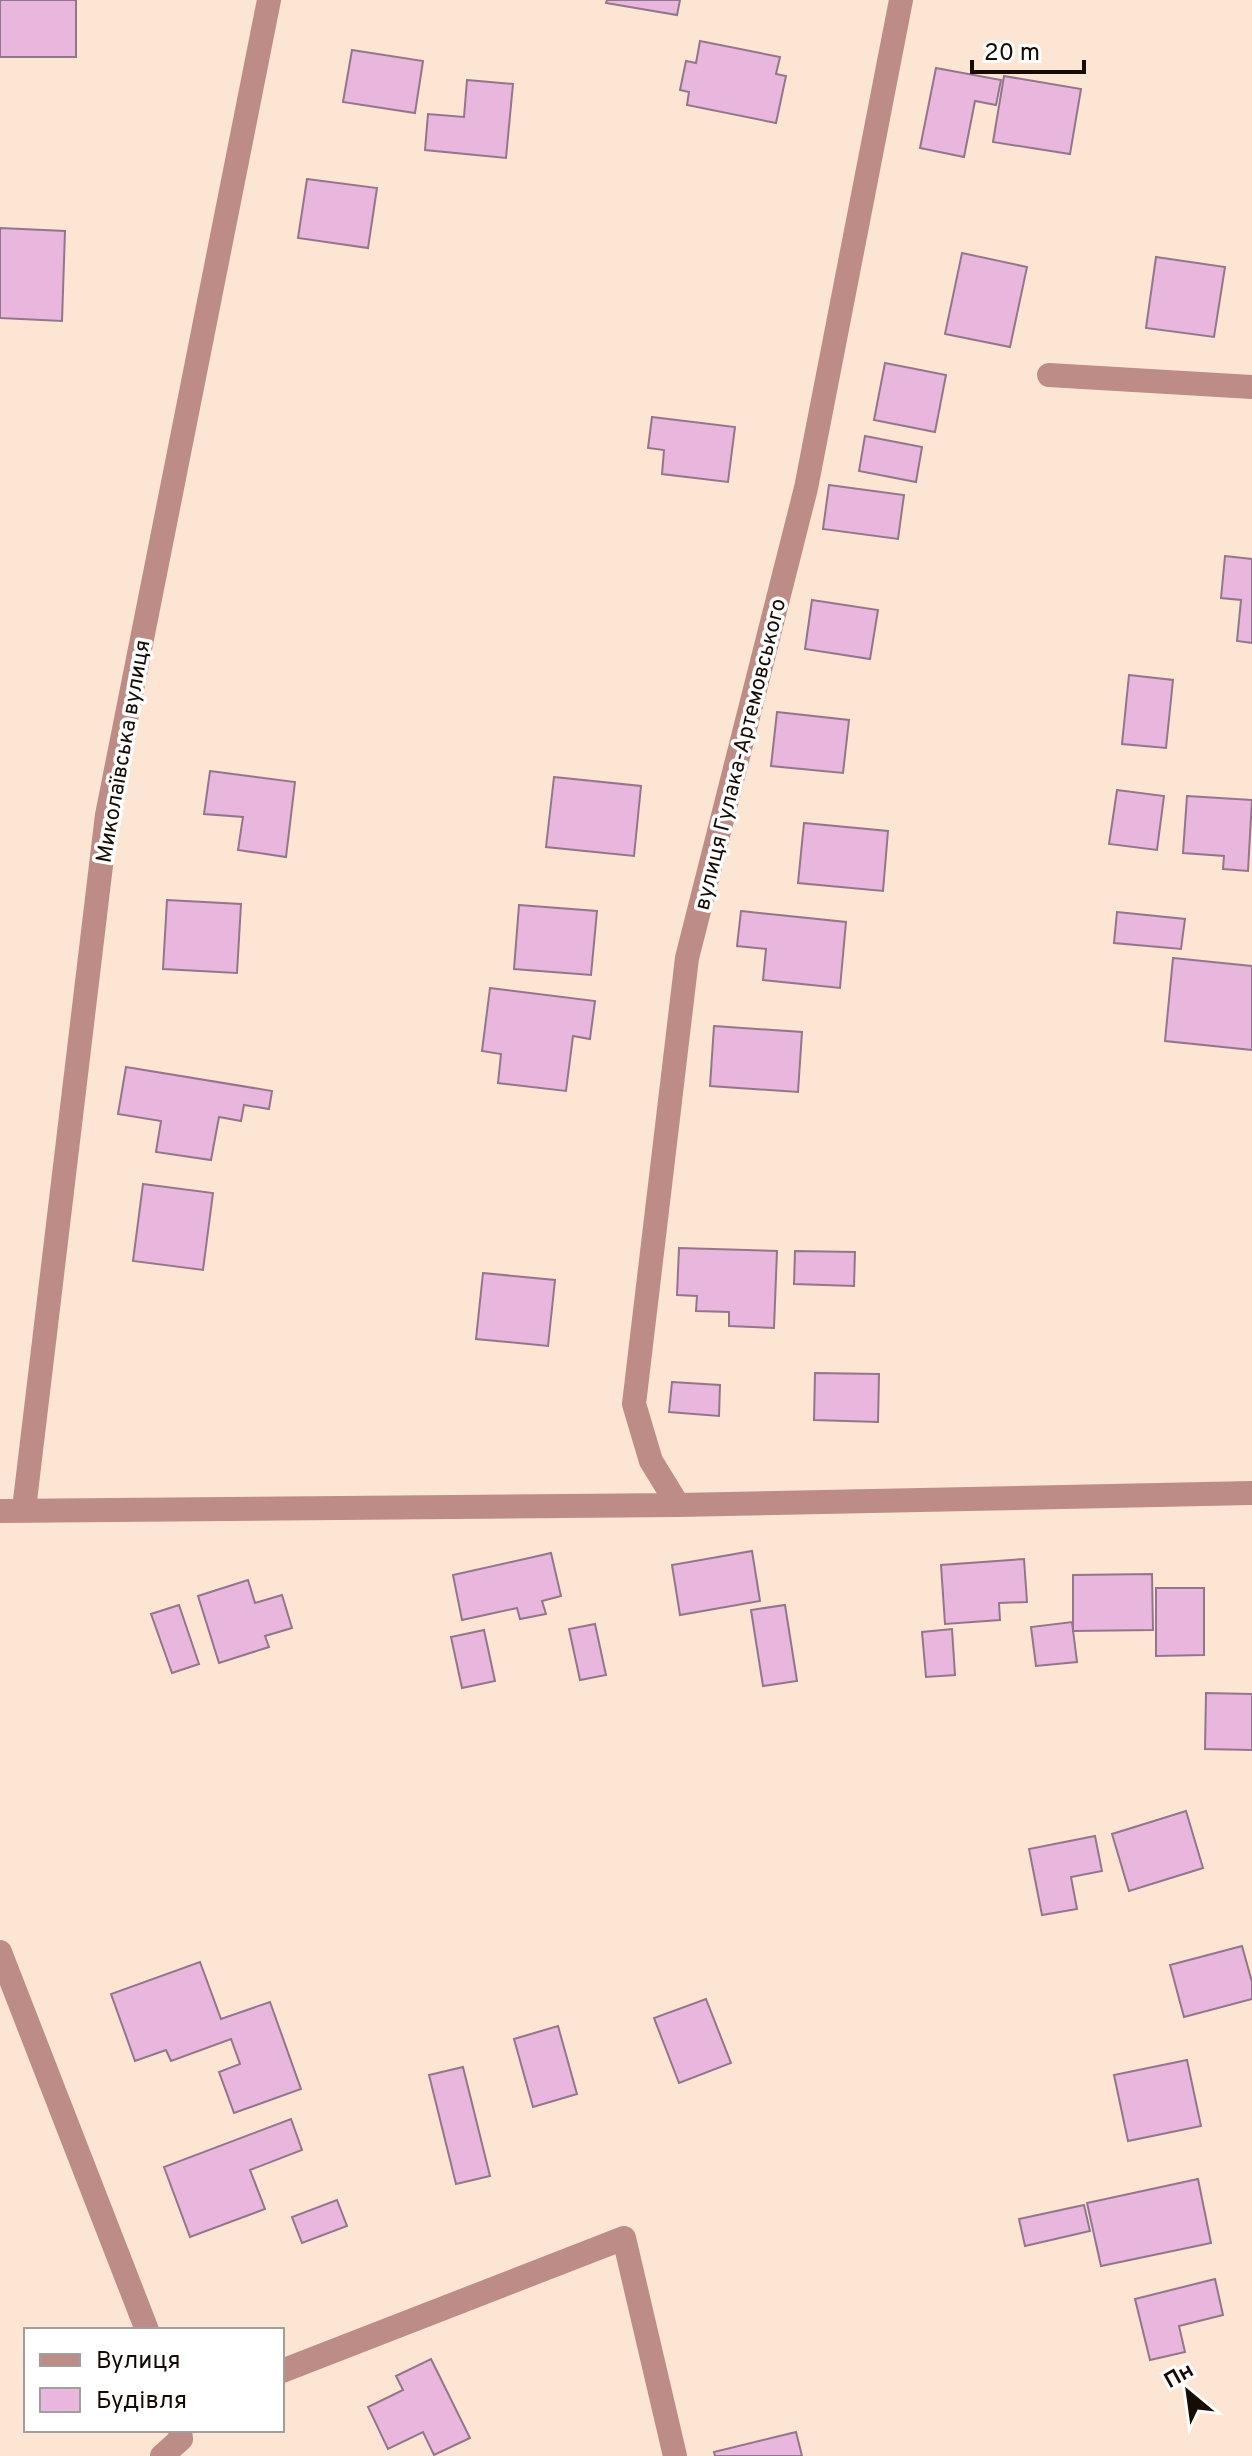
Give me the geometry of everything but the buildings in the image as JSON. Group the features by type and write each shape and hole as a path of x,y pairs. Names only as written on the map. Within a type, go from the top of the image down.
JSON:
{"street":[{"name":"Миколаївська вулиця","path":"12,1510 107,815 269,0"},
{"name":"вулиця Гулака-Артемовського","path":"678,1505 651,1461 634,1404 687,958 806,488 901,0"},
{"path":"1049,375 1252,387"},
{"path":"12,1510 678,1505 1252,1493"},
{"path":"0,1952 146,2328"},
{"path":"284,2370 624,2238 675,2456"},
{"path":"162,2456 181,2439 180,2432"}]}
